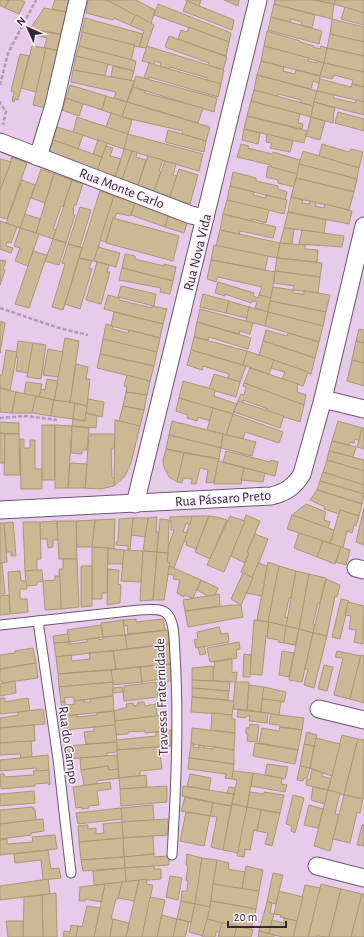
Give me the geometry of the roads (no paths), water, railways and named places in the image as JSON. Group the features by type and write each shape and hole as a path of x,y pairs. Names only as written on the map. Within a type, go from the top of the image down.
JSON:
{"street":[{"path":"38,157 54,105 78,0"},
{"name":"Rua Nova Vida","path":"135,504 258,0"},
{"name":"Rua Monte Carlo","path":"1,136 38,157 191,215 206,218"},
{"name":"Rua Pássaro Preto","path":"0,510 271,496 286,491 298,481 302,474 323,399 364,226"},
{"path":"323,399 364,409"},
{"path":"319,709 364,720"},
{"path":"317,866 364,878"}],"lane":[{"name":"Travessa Fraternidade","path":"0,625 139,610 162,610 169,616 173,632 177,688 177,769 172,855"},
{"name":"Rua do Campo","path":"38,621 58,759 71,873"}]}
